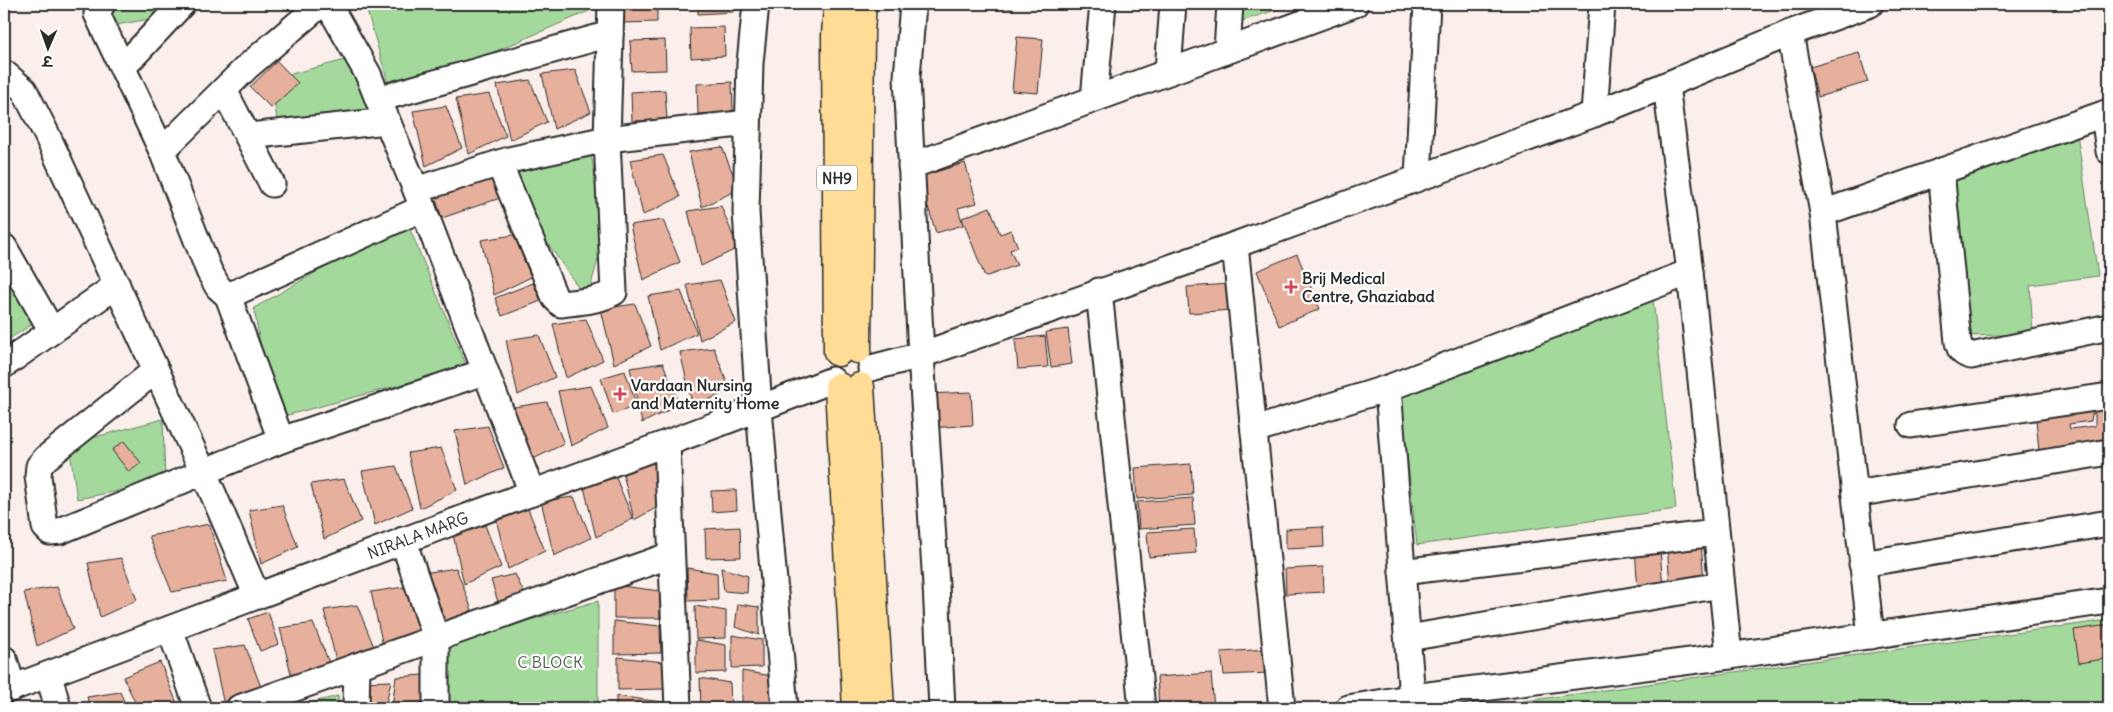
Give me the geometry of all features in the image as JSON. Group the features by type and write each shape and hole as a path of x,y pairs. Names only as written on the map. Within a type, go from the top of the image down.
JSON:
{"highway":[{"name":"NH9","path":"838,4 836,36 849,370 857,708"},
{"name":"NH9","path":"862,4 849,370 880,708"}],"street":[{"path":"102,4 97,14 162,151 209,271 218,287 228,296 281,440"},
{"path":"123,67 182,4"},
{"path":"162,151 247,67 321,4"},
{"path":"328,4 368,74 419,199 532,493"},
{"path":"499,163 555,298 561,304 606,297 614,292 607,139 611,4"},
{"path":"756,4 750,63 746,212 759,409 785,708"},
{"path":"913,4 907,76 942,708"},
{"path":"1094,98 1103,4"},
{"path":"1168,71 1173,4"},
{"path":"1227,50 1230,4"},
{"path":"911,166 1356,4"},
{"path":"1418,178 1427,4"},
{"path":"1594,114 1602,4"},
{"name":"NIRALA MARG","path":"9,689 49,676 403,540 759,409 849,370 921,355 1099,291 1235,245 1594,114 1666,86 1790,32 1870,4"},
{"path":"1790,32 1823,213 1871,636"},
{"path":"248,136 383,110 610,34"},
{"path":"4,73 24,90 212,491 257,596"},
{"path":"1666,86 1690,272 1729,656"},
{"path":"224,90 272,184"},
{"path":"1823,213 2106,113 2109,150"},
{"path":"228,296 419,199 499,163 607,139 748,123"},
{"path":"1941,171 1958,342 1960,350 1964,354 1971,356 2109,327"},
{"path":"1235,245 1282,708"},
{"path":"4,247 52,331"},
{"path":"1254,430 1388,388 1690,272"},
{"path":"4,365 117,285"},
{"path":"1099,291 1142,708"},
{"path":"156,370 46,458 40,466 38,476 45,527 50,532 60,531 281,440 484,372"},
{"path":"1388,388 1412,698"},
{"path":"1911,424 2109,396"},
{"path":"667,443 678,708"},
{"path":"1854,494 2109,452"},
{"path":"1862,564 2109,523"},
{"path":"1402,572 1715,532"},
{"path":"403,540 436,638 436,708"},
{"path":"238,708 671,555"},
{"path":"1408,638 1722,585"},
{"path":"1348,708 2109,602"},
{"path":"170,629 198,708"},
{"path":"4,659 9,689"},
{"path":"356,708 357,666"},
{"path":"49,676 58,708"}],"green space":[{"path":"91,4 182,4 183,13 94,29"},
{"path":"365,4 588,4 589,11 392,96"},
{"path":"1243,4 1294,4 1242,21"},
{"path":"365,55 368,118 279,134 271,79"},
{"path":"2077,134 2098,276 2030,285 2033,334 1968,336 1946,173"},
{"path":"591,154 605,233 587,300 533,222 516,170"},
{"path":"406,220 467,367 273,419 254,308"},
{"path":"4,272 36,322 4,342"},
{"path":"1653,299 1676,509 1417,545 1400,394"},
{"path":"163,419 165,482 77,499 69,444"},
{"name":"C BLOCK","path":"598,601 598,708 447,708 447,643"},
{"path":"2109,620 2109,708 1475,708"},
{"path":"338,696 339,708 290,708"}],"building":[{"path":"622,4 657,4 657,22 623,23"},
{"path":"698,4 732,4 733,12 698,14"},
{"path":"953,4 1012,4 1012,8"},
{"path":"724,27 725,56 691,58 690,28"},
{"path":"1017,37 1043,39 1038,93 1012,91"},
{"path":"665,40 666,70 632,71 630,41"},
{"path":"1859,53 1868,82 1818,97 1810,67"},
{"path":"277,61 298,83 271,108 250,87"},
{"path":"575,70 591,112 554,129 542,74"},
{"path":"530,80 547,122 510,140 497,85"},
{"path":"732,82 733,112 698,114 697,84"},
{"path":"665,90 667,120 632,121 631,92"},
{"path":"489,94 506,136 469,154 456,99"},
{"path":"446,106 462,148 426,166 413,111"},
{"path":"722,147 739,189 702,207 689,152"},
{"path":"663,155 680,197 643,215 630,160"},
{"path":"965,163 977,203 958,208 963,225 936,233 919,177"},
{"path":"494,170 503,197 442,218 433,191"},
{"path":"721,206 738,248 701,266 688,211"},
{"path":"990,207 1000,234 1011,230 1018,247 1010,250 1017,265 985,277 962,218"},
{"path":"663,220 680,262 643,280 630,225"},
{"path":"514,235 531,277 494,295 481,240"},
{"path":"1297,254 1320,309 1279,326 1257,271"},
{"path":"720,280 736,322 700,340 687,285"},
{"path":"533,283 541,301 502,316 495,298"},
{"path":"1229,284 1232,310 1189,313 1187,287"},
{"path":"681,291 697,333 660,350 648,296"},
{"path":"635,304 651,346 614,364 601,309"},
{"path":"586,319 603,360 566,378 553,324"},
{"path":"1068,329 1072,364 1051,367 1046,332"},
{"path":"539,335 555,377 518,395 506,340"},
{"path":"1045,336 1048,367 1018,369 1015,339"},
{"path":"714,348 730,390 693,407 680,352"},
{"path":"663,363 679,405 642,423 630,368"},
{"path":"625,371 637,406 613,414 601,378"},
{"path":"591,386 608,428 571,446 558,391"},
{"path":"971,392 973,425 930,428 928,394"},
{"path":"2109,397 2109,445 2039,451 2035,408","holes":["2092,414 2095,414 2095,426 2070,429 2069,424 2091,421"]},
{"path":"547,402 564,444 527,462 514,407"},
{"path":"488,426 504,468 467,485 455,431"},
{"path":"124,441 141,463 129,472 112,450"},
{"path":"441,448 457,490 420,508 408,453"},
{"path":"654,460 665,503 634,520 621,465"},
{"path":"1191,464 1193,495 1137,499 1135,468"},
{"path":"396,466 412,508 375,525 362,471"},
{"path":"616,478 633,519 596,537 583,483"},
{"path":"344,479 361,521 324,539 311,484"},
{"path":"736,490 737,510 712,512 711,491"},
{"path":"574,497 591,538 554,556 541,501"},
{"path":"1193,498 1195,525 1139,529 1137,502"},
{"path":"282,505 298,547 261,564 249,510"},
{"path":"528,509 545,551 508,569 495,514"},
{"path":"209,524 227,581 172,592 149,536"},
{"path":"485,525 501,567 464,584 452,530"},
{"path":"740,527 741,557 706,558 705,529"},
{"path":"1323,527 1324,547 1286,549 1286,529"},
{"path":"1194,529 1196,553 1149,557 1147,532"},
{"path":"1701,541 1704,584 1670,586 1667,544"},
{"path":"1660,548 1663,589 1638,591 1635,549"},
{"path":"121,558 137,600 100,617 88,563"},
{"path":"1323,567 1324,592 1286,594 1285,569"},
{"path":"456,568 472,610 436,628 423,573"},
{"path":"687,568 717,573 718,600 688,601"},
{"path":"721,568 748,576 747,593 724,591"},
{"path":"515,574 524,593 498,602 491,580"},
{"path":"614,585 660,591 660,618 614,618"},
{"path":"57,587 73,629 37,646 24,592"},
{"path":"404,587 420,629 383,646 371,592"},
{"path":"738,604 759,607 759,635 735,627"},
{"path":"357,605 374,647 337,665 324,610"},
{"path":"695,606 726,611 726,638 696,639"},
{"path":"268,612 279,644 260,651 248,619"},
{"path":"614,621 660,626 661,653 614,654"},
{"path":"313,623 330,665 293,682 280,628"},
{"path":"2109,625 2109,658 2079,663 2074,630"},
{"path":"732,635 762,640 762,667 732,668"},
{"path":"696,640 726,645 726,672 696,673"},
{"path":"245,645 261,687 224,705 212,650"},
{"path":"1268,649 1270,673 1224,675 1221,652"},
{"path":"618,657 664,662 665,689 618,690"},
{"path":"160,662 179,708 138,708 123,677"},
{"path":"742,671 772,676 772,704 742,705"},
{"path":"1211,673 1214,708 1159,708 1157,677"},
{"path":"424,675 426,705 392,707 396,677"},
{"path":"700,678 730,683 731,708 701,708"},
{"path":"391,681 385,708 360,708 363,682"},
{"path":"120,692 127,708 90,708 87,697"},
{"path":"616,696 662,702 662,708 616,708"}],"place":[{"name":"Brij Medical Centre, Ghaziabad","path":"1291,287"},
{"name":"Vardaan Nursing and Maternity Home","path":"620,394"}]}
